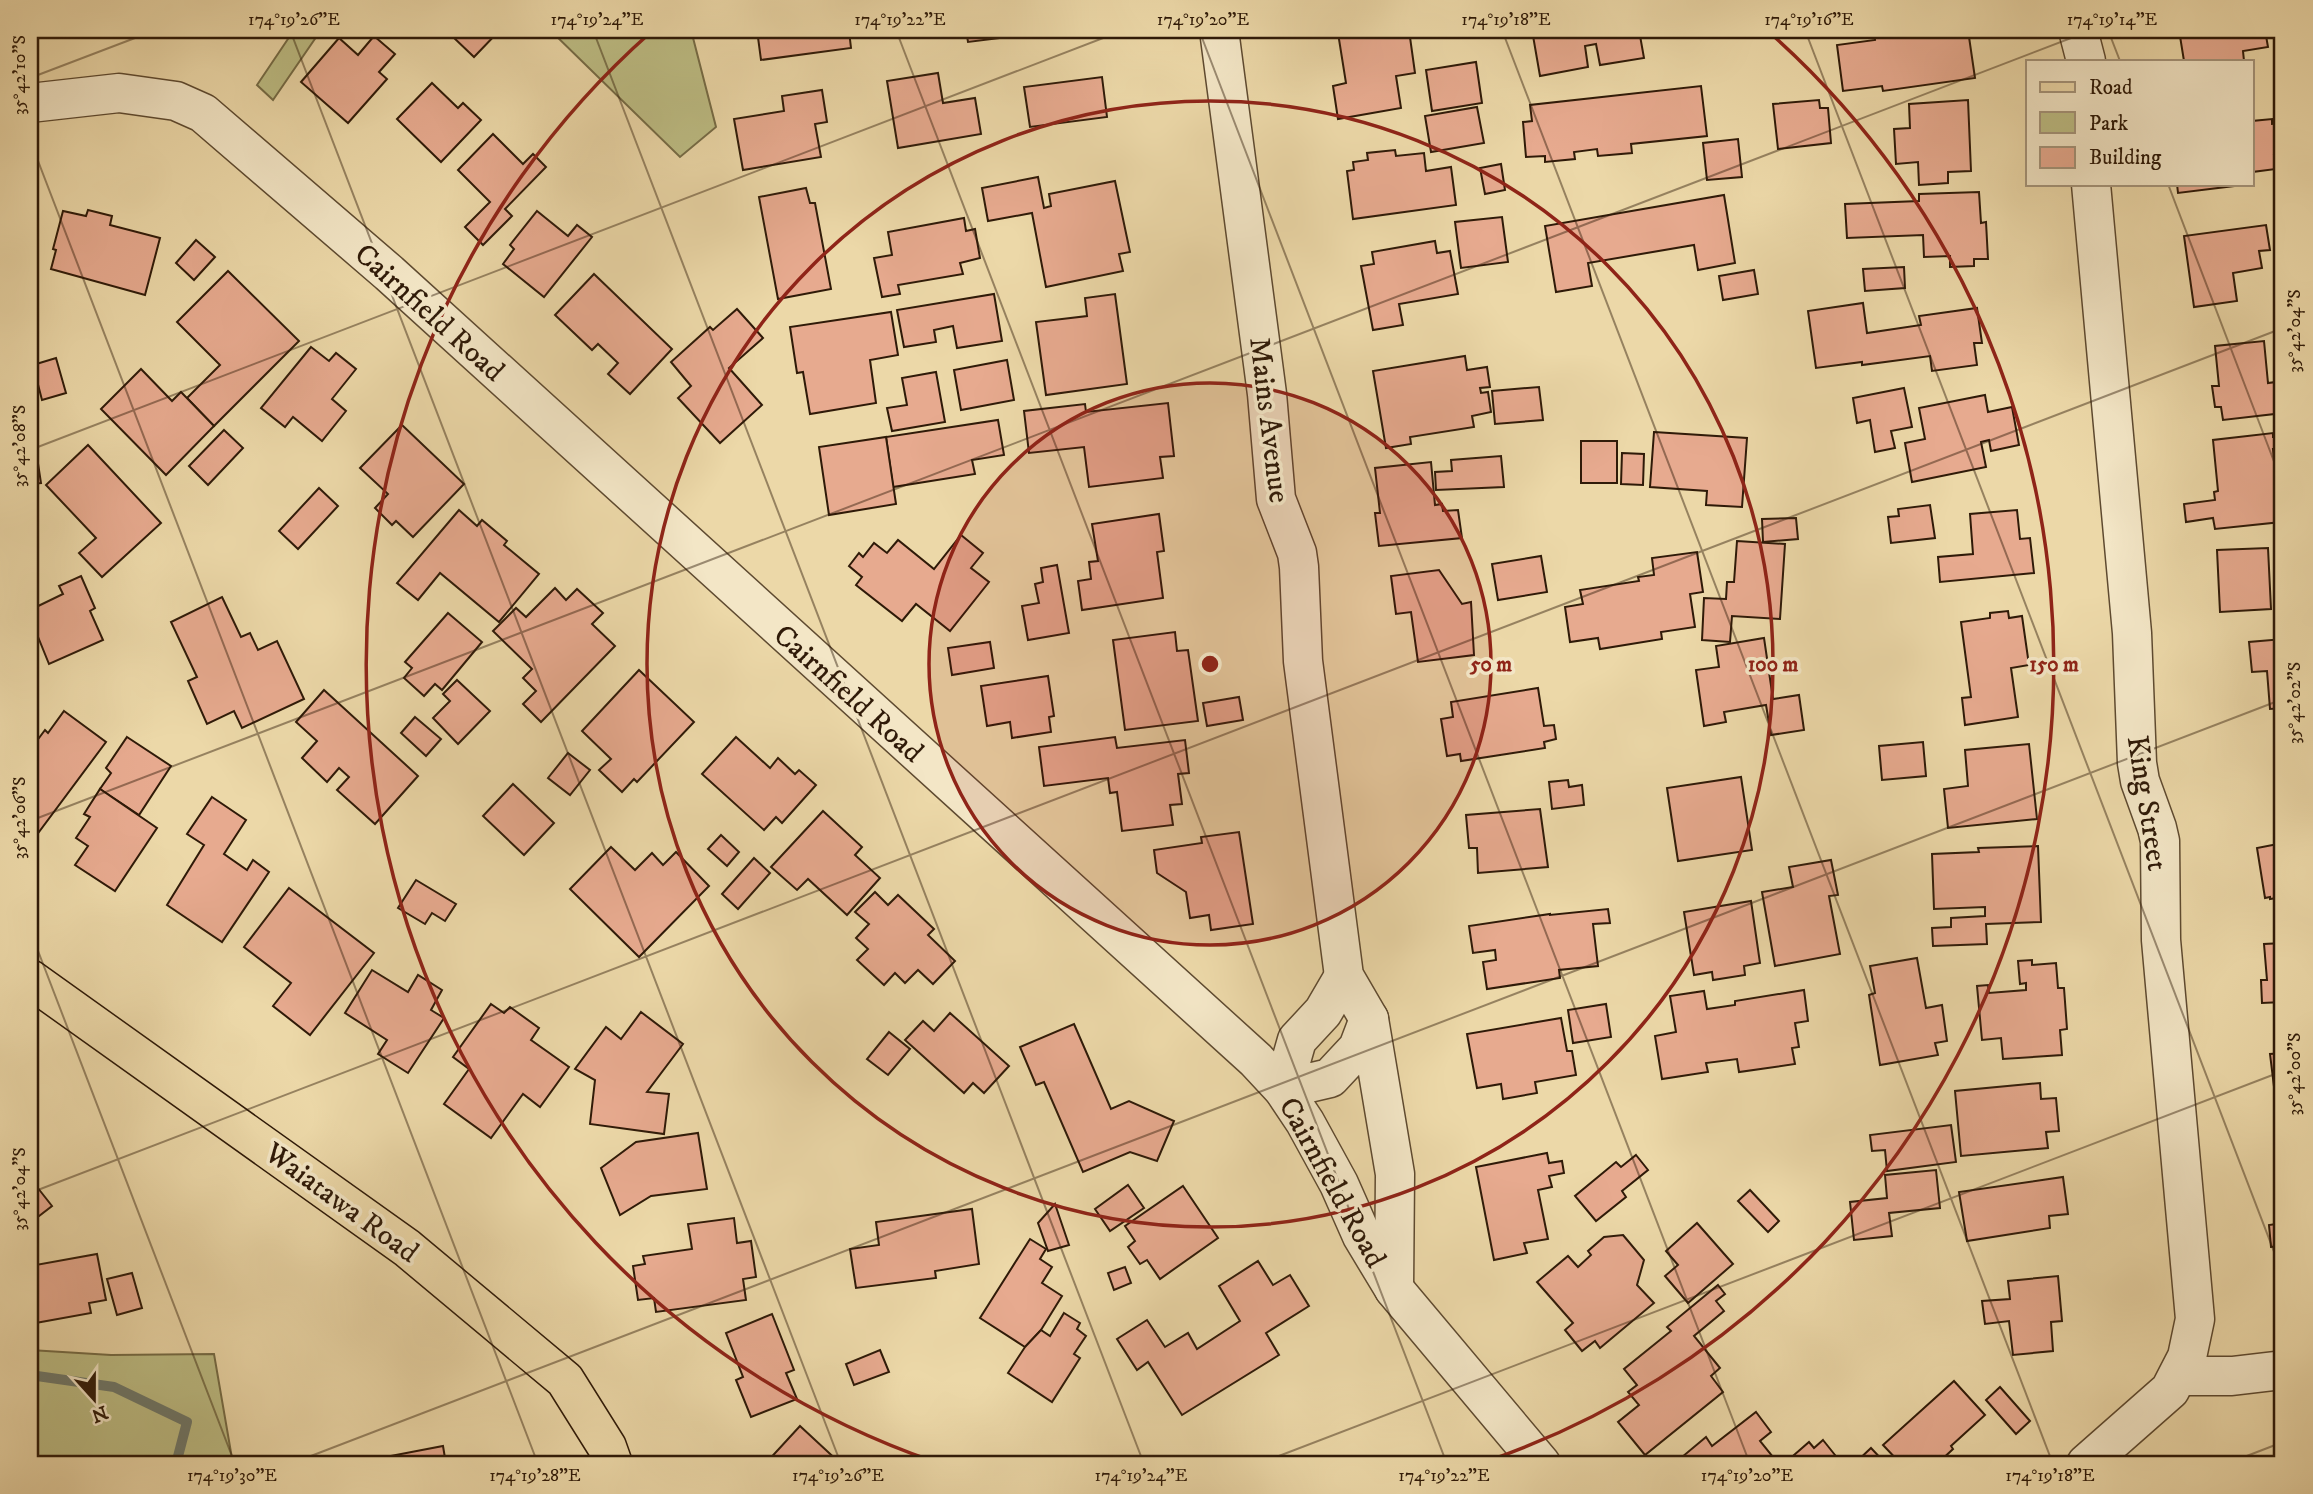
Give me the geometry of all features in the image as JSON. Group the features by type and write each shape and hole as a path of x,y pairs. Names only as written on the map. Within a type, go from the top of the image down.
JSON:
{"main road":[{"name":"Waiatawa Road","path":"30,979 407,1248 534,1353 565,1380 607,1447 613,1464"}],"street":[{"name":"Mains Avenue","path":"1219,30 1267,394 1276,499 1297,553 1299,567 1303,661 1344,976 1369,1019 1395,1174 1394,1289"},
{"path":"2078,30 2086,60"},
{"name":"Cairnfield Road","path":"30,103 119,93 176,101 203,113 389,273 1256,1060 1283,1089 1305,1122 1339,1184 1362,1236 1394,1289 1541,1464"},
{"name":"King Street","path":"2086,1464 2170,1390 2179,1376 2192,1340 2194,1300 2161,940 2160,849 2157,828 2140,781 2137,763 2132,633 2091,186"},
{"path":"1344,976 1323,1012 1297,1040 1283,1089 1330,1078 1359,1048 1369,1019"},
{"path":"2179,1376 2232,1377 2283,1370"}],"green space":[{"path":"294,30 321,30 273,100 257,85"},
{"path":"550,30 691,30 716,127 680,157"},
{"path":"30,1350 111,1355 214,1354 233,1464 30,1464"}],"building":[{"path":"458,30 500,30 474,57 452,36"},
{"path":"757,30 858,30 849,31 851,48 761,60"},
{"path":"966,30 1055,30 1055,31 968,42"},
{"path":"1356,30 1409,30 1415,73 1396,76 1401,108 1338,119 1333,86 1346,83 1338,33"},
{"path":"1532,30 1639,30 1644,58 1600,65 1596,44 1585,46 1588,67 1540,76"},
{"path":"1874,30 1968,30 1975,78 1883,91 1882,86 1843,91 1837,45 1875,40"},
{"path":"2179,30 2265,30 2268,47 2243,51 2244,60 2184,60"},
{"path":"374,36 395,54 379,72 387,79 348,123 301,82 339,38 358,55"},
{"path":"1476,62 1482,103 1432,111 1426,70"},
{"path":"938,73 943,103 975,98 981,134 898,148 887,81"},
{"path":"1102,77 1107,117 1030,127 1024,87"},
{"path":"432,83 458,108 463,103 481,120 441,162 397,119"},
{"path":"1701,86 1707,136 1631,144 1632,153 1598,156 1597,149 1574,152 1575,159 1545,162 1545,156 1526,157 1523,122 1532,121 1530,105"},
{"path":"822,90 827,122 815,124 821,157 743,170 734,119 784,111 782,96"},
{"path":"1819,100 1820,108 1828,108 1831,143 1778,149 1773,104"},
{"path":"1968,100 1971,171 1948,172 1948,183 1919,185 1918,162 1896,164 1894,129 1910,128 1909,104"},
{"path":"1477,107 1484,143 1431,152 1425,116"},
{"path":"2272,119 2272,124 2283,123 2283,154 2274,155 2276,169 2254,172 2254,121"},
{"path":"493,134 523,164 533,154 546,167 505,209 512,216 483,245 465,227 490,202 458,170"},
{"path":"1738,139 1742,177 1707,180 1703,143"},
{"path":"1395,150 1396,156 1424,153 1426,171 1451,167 1456,205 1353,219 1347,171 1354,170 1353,162 1368,160 1367,153"},
{"path":"1501,164 1505,190 1485,194 1480,168"},
{"path":"1038,177 1044,208 1051,206 1049,194 1115,181 1130,252 1119,254 1123,271 1046,287 1032,213 988,221 982,188"},
{"path":"2177,186 2234,186 2178,193"},
{"path":"806,188 810,203 815,203 831,289 778,299 759,197"},
{"path":"1979,192 1981,223 1986,222 1988,259 1974,259 1974,266 1950,267 1950,256 1924,257 1923,235 1847,238 1845,204 1919,201 1919,194"},
{"path":"1724,195 1735,263 1698,270 1694,245 1588,263 1592,286 1556,292 1545,226"},
{"path":"88,210 112,216 110,225 160,238 145,295 51,269 63,211 86,216"},
{"path":"537,211 568,236 577,225 592,237 544,297 503,264 514,249 510,245"},
{"path":"1502,217 1508,262 1461,268 1455,222"},
{"path":"964,218 966,231 975,229 980,258 960,263 963,274 898,285 900,294 882,297 874,258 892,255 888,232"},
{"path":"2266,225 2270,250 2259,251 2262,268 2233,273 2237,301 2194,307 2184,236"},
{"path":"196,240 215,257 194,280 176,263"},
{"path":"1435,241 1437,253 1450,251 1458,294 1399,304 1403,325 1373,330 1361,266 1374,264 1372,252"},
{"path":"1904,267 1905,288 1865,291 1863,269"},
{"path":"1754,270 1758,294 1723,300 1719,276"},
{"path":"228,271 299,341 214,426 187,398 220,365 177,322"},
{"path":"594,274 672,349 630,394 608,374 618,363 598,344 592,350 555,315"},
{"path":"994,294 1002,341 957,348 953,326 934,330 936,342 904,347 897,310"},
{"path":"1115,294 1127,384 1046,395 1036,322 1087,316 1085,298"},
{"path":"1863,303 1867,333 1921,325 1919,316 1977,308 1982,343 1974,343 1977,365 1932,371 1930,356 1816,368 1808,311"},
{"path":"737,309 763,338 729,368 762,405 720,443 678,398 691,386 671,362 710,327 713,330"},
{"path":"891,312 898,355 870,360 876,403 810,414 803,372 797,373 790,327"},
{"path":"2264,341 2268,383 2283,381 2283,413 2223,420 2221,407 2215,407 2212,386 2219,386 2215,346"},
{"path":"311,347 329,361 336,353 356,369 332,399 346,411 322,441 293,417 285,427 261,408"},
{"path":"1465,356 1467,370 1487,367 1490,387 1480,388 1481,393 1488,392 1491,412 1472,416 1474,427 1410,437 1411,444 1386,448 1373,371"},
{"path":"56,358 66,393 42,400 33,365"},
{"path":"1007,360 1014,400 961,410 954,370"},
{"path":"141,369 172,401 181,392 214,426 166,475 101,409"},
{"path":"936,372 945,422 892,431 887,408 907,405 902,378"},
{"path":"1539,387 1543,420 1495,424 1492,391"},
{"path":"1904,388 1912,427 1891,431 1895,448 1875,452 1870,420 1857,423 1853,398"},
{"path":"1985,395 1988,412 2012,407 2019,445 1991,451 1989,440 1981,442 1986,467 1912,482 1905,443 1925,439 1919,408"},
{"path":"1168,403 1174,456 1160,457 1163,478 1089,487 1084,447 1029,453 1024,411 1085,404 1086,412"},
{"path":"998,420 1004,455 972,460 975,474 893,487 886,437"},
{"path":"402,425 464,484 413,537 396,521 392,525 375,508 388,494 360,468"},
{"path":"224,430 243,448 208,485 189,466"},
{"path":"33,431 41,483 30,484 30,432"},
{"path":"1654,432 1747,438 1742,507 1706,505 1707,491 1650,487"},
{"path":"2273,433 2273,437 2278,437 2279,449 2273,449 2281,522 2215,529 2213,518 2186,522 2184,504 2215,500 2214,492 2218,491 2213,440"},
{"path":"886,437 896,504 829,515 819,447"},
{"path":"1581,441 1617,441 1617,483 1581,483"},
{"path":"88,445 161,523 102,577 79,553 96,538 46,485"},
{"path":"1622,453 1644,454 1643,485 1621,484"},
{"path":"1501,456 1504,487 1436,490 1435,472 1452,471 1451,460"},
{"path":"1431,462 1435,505 1442,504 1443,511 1458,510 1462,538 1379,546 1375,513 1380,513 1375,468"},
{"path":"319,488 338,506 298,549 279,531"},
{"path":"1930,505 1935,538 1891,543 1888,517 1899,516 1898,509"},
{"path":"459,510 477,526 482,520 507,541 504,545 539,574 499,622 440,573 418,600 397,583"},
{"path":"2017,510 2020,539 2030,538 2034,573 1940,582 1938,557 1973,554 1970,514"},
{"path":"1159,514 1164,551 1157,552 1163,598 1082,610 1078,581 1091,579 1089,562 1098,561 1092,524"},
{"path":"1796,518 1798,539 1763,542 1762,519"},
{"path":"961,535 983,553 971,568 989,582 950,631 916,604 902,621 856,585 862,577 849,566 859,553 863,557 874,543 887,553 898,540 934,569"},
{"path":"1737,541 1785,544 1780,619 1732,616 1730,642 1702,640 1704,598 1726,599 1727,582 1734,582"},
{"path":"2268,548 2271,609 2220,612 2217,550"},
{"path":"1697,552 1703,592 1690,594 1695,627 1661,632 1662,639 1600,649 1598,638 1570,642 1565,607 1583,604 1580,590 1639,581 1638,577 1654,575 1652,558"},
{"path":"1541,556 1547,592 1498,600 1492,564"},
{"path":"1057,565 1069,633 1028,640 1022,606 1039,603 1035,584 1043,582 1041,568"},
{"path":"1439,570 1462,604 1471,602 1474,655 1418,662 1411,612 1396,614 1391,576"},
{"path":"81,576 95,608 90,611 103,640 49,664 30,617 30,610 63,594 59,586"},
{"path":"555,588 566,600 577,589 603,613 592,624 615,646 541,722 523,704 536,691 523,678 532,669 493,631 516,608 526,617"},
{"path":"222,597 241,637 250,633 258,650 277,641 304,699 242,728 234,711 207,724 188,681 197,677 171,622"},
{"path":"2008,611 2009,618 2022,616 2029,665 2011,668 2018,717 1965,725 1962,698 1971,697 1961,622 1990,618 1990,613"},
{"path":"448,613 482,642 442,690 435,684 424,696 404,678 412,668 405,662"},
{"path":"1175,632 1177,651 1188,650 1198,721 1125,730 1113,640"},
{"path":"1764,638 1773,699 1799,695 1804,730 1771,735 1766,705 1724,712 1726,722 1704,726 1696,670 1719,667 1716,646"},
{"path":"2283,639 2283,708 2270,709 2267,671 2252,672 2249,642"},
{"path":"990,642 994,668 952,675 948,648"},
{"path":"639,670 694,722 637,782 634,779 622,792 599,770 611,759 582,731"},
{"path":"1048,676 1054,716 1049,717 1051,732 1012,738 1010,722 987,726 981,686"},
{"path":"457,680 490,711 458,744 433,718 450,701 443,694"},
{"path":"1538,688 1544,726 1554,725 1556,739 1544,742 1545,748 1461,761 1460,754 1447,756 1441,719 1453,717 1451,702"},
{"path":"324,690 418,776 375,824 337,790 349,777 339,768 327,782 302,758 317,741 296,722"},
{"path":"1239,697 1243,720 1207,726 1203,703"},
{"path":"64,711 106,742 30,844 30,750 45,730 48,733"},
{"path":"415,717 441,739 426,756 401,733"},
{"path":"127,737 171,766 139,815 100,789 111,773 106,768"},
{"path":"736,737 770,768 778,758 795,774 799,770 816,785 782,823 776,817 764,830 702,774"},
{"path":"1115,737 1117,748 1185,740 1189,773 1178,774 1182,804 1170,805 1173,825 1122,831 1117,792 1110,793 1108,778 1044,786 1039,747"},
{"path":"1923,742 1926,776 1882,780 1879,746"},
{"path":"2029,744 2037,819 1948,828 1944,789 1968,786 1965,750"},
{"path":"568,753 590,770 570,795 548,778"},
{"path":"2283,757 2283,812 2277,813 2274,758"},
{"path":"1741,777 1752,850 1678,861 1667,788"},
{"path":"1568,780 1569,787 1582,785 1584,805 1552,809 1549,782"},
{"path":"513,784 554,823 524,855 483,816"},
{"path":"100,789 157,828 115,891 75,865 88,846 76,838 90,817 84,814"},
{"path":"212,797 246,820 224,854 247,870 253,860 269,872 222,942 167,905 204,845 187,834"},
{"path":"1540,809 1548,867 1478,873 1477,848 1469,848 1466,815"},
{"path":"823,811 862,847 855,855 880,878 847,915 808,879 797,890 771,867"},
{"path":"1239,832 1253,924 1211,930 1209,915 1190,918 1186,892 1157,873 1154,850 1202,843 1201,837"},
{"path":"721,835 739,852 727,866 708,849"},
{"path":"2283,843 2283,897 2265,898 2257,848"},
{"path":"2038,846 2041,922 1986,924 1987,944 1933,946 1932,928 1951,927 1951,918 1985,916 1985,907 1934,909 1932,854 1979,852 1978,848"},
{"path":"611,847 635,870 652,853 663,865 676,852 709,886 639,957 570,889"},
{"path":"754,858 770,873 738,909 722,894"},
{"path":"1831,860 1838,895 1829,896 1840,954 1775,966 1762,892 1793,887 1789,867"},
{"path":"416,880 456,904 445,921 432,913 425,924 398,908"},
{"path":"289,888 374,953 310,1035 273,1006 291,983 244,947"},
{"path":"875,892 888,905 898,895 934,929 928,935 955,961 933,984 918,970 905,983 895,973 884,985 857,960 868,949 856,938 869,924 855,912"},
{"path":"1751,901 1760,963 1744,966 1745,975 1713,980 1712,972 1694,975 1684,912"},
{"path":"1608,909 1610,923 1593,924 1598,966 1559,970 1560,978 1487,989 1483,962 1496,960 1495,950 1473,953 1469,926"},
{"path":"2283,943 2283,1002 2262,1003 2261,980 2267,980 2264,944"},
{"path":"1917,958 1926,1008 1942,1005 1947,1041 1935,1043 1938,1055 1880,1065 1869,995 1875,993 1870,966"},
{"path":"2032,960 2032,965 2056,963 2058,988 2064,988 2067,1029 2060,1030 2062,1055 2003,1059 2001,1038 1982,1040 1977,986 1988,985 1989,993 2026,990 2026,983 2020,984 2018,961"},
{"path":"372,970 408,992 418,975 442,990 431,1010 444,1018 408,1073 378,1054 387,1040 345,1013"},
{"path":"1804,990 1808,1021 1795,1023 1799,1047 1792,1048 1795,1064 1739,1072 1737,1059 1706,1063 1708,1072 1662,1079 1655,1036 1676,1032 1670,996 1704,991 1707,1009 1735,1005 1735,1001"},
{"path":"491,1004 504,1013 510,1007 539,1028 531,1040 569,1067 540,1107 523,1094 491,1138 444,1104 469,1069 453,1057"},
{"path":"1606,1004 1611,1037 1573,1043 1568,1010"},
{"path":"641,1012 683,1044 647,1092 669,1094 664,1134 590,1124 595,1080 575,1069 606,1027 621,1039"},
{"path":"950,1013 1009,1066 984,1093 973,1083 964,1093 905,1040 923,1021 934,1031"},
{"path":"1561,1018 1567,1051 1572,1051 1576,1075 1535,1082 1537,1093 1503,1099 1501,1084 1477,1088 1467,1034"},
{"path":"1074,1024 1111,1109 1129,1101 1174,1121 1157,1161 1130,1152 1083,1172 1044,1082 1036,1085 1020,1047"},
{"path":"889,1032 910,1049 888,1075 867,1059"},
{"path":"2283,1053 2283,1115 2281,1102 2276,1103 2270,1054"},
{"path":"2040,1083 2041,1099 2056,1098 2059,1131 2046,1132 2048,1148 1961,1156 1955,1091"},
{"path":"1951,1125 1956,1162 1887,1171 1885,1150 1872,1151 1870,1135"},
{"path":"698,1133 707,1189 651,1196 620,1215 601,1168 636,1142"},
{"path":"2283,1141 2283,1166 2279,1142"},
{"path":"1547,1153 1549,1163 1562,1161 1564,1173 1549,1176 1552,1187 1538,1190 1548,1239 1524,1243 1527,1253 1494,1260 1476,1167"},
{"path":"1636,1155 1648,1170 1622,1191 1626,1197 1596,1221 1575,1196 1616,1162 1621,1167"},
{"path":"1936,1170 1940,1208 1889,1213 1892,1236 1854,1240 1850,1202 1887,1198 1885,1175"},
{"path":"2063,1177 2068,1214 2049,1216 2050,1228 1967,1241 1959,1192"},
{"path":"30,1178 52,1206 30,1223"},
{"path":"1128,1185 1144,1208 1110,1231 1095,1209"},
{"path":"1183,1186 1218,1238 1160,1279 1147,1260 1140,1264 1128,1247 1135,1241 1125,1226"},
{"path":"1750,1190 1779,1221 1768,1232 1738,1201"},
{"path":"1055,1204 1069,1245 1048,1251 1038,1223"},
{"path":"972,1209 979,1264 935,1271 936,1278 856,1288 850,1249 879,1245 876,1222"},
{"path":"734,1218 737,1243 751,1241 756,1277 743,1279 746,1300 656,1312 654,1298 638,1300 633,1266 645,1264 643,1256 692,1249 688,1224"},
{"path":"1697,1223 1733,1264 1688,1303 1665,1276 1678,1265 1666,1251"},
{"path":"2283,1223 2283,1246 2271,1247 2269,1225"},
{"path":"1623,1235 1644,1260 1637,1285 1654,1303 1600,1348 1595,1341 1582,1351 1565,1330 1573,1323 1537,1282 1568,1256 1578,1267 1591,1255 1588,1251 1604,1237"},
{"path":"1030,1239 1046,1249 1040,1259 1052,1267 1042,1283 1062,1296 1041,1330 1025,1347 980,1318"},
{"path":"97,1254 106,1300 89,1303 91,1313 30,1324 30,1266"},
{"path":"1258,1261 1273,1285 1290,1275 1309,1306 1266,1333 1279,1355 1182,1415 1148,1362 1137,1370 1117,1339 1147,1320 1165,1347 1188,1333 1197,1349 1240,1321 1219,1286"},
{"path":"1125,1267 1131,1283 1114,1290 1108,1273"},
{"path":"132,1273 142,1308 117,1315 107,1279"},
{"path":"2058,1276 2062,1321 2051,1322 2053,1351 2013,1355 2009,1321 1985,1324 1982,1301 2010,1299 2008,1281"},
{"path":"1718,1285 1725,1294 1716,1301 1724,1311 1694,1336 1720,1368 1711,1376 1723,1392 1645,1455 1618,1422 1639,1405 1628,1392 1637,1385 1624,1369 1671,1331 1667,1327"},
{"path":"1064,1313 1080,1323 1077,1329 1086,1336 1074,1354 1080,1358 1052,1402 1008,1373 1025,1347 1041,1330 1050,1336"},
{"path":"772,1314 794,1370 786,1373 797,1399 751,1417 736,1380 743,1377 726,1333"},
{"path":"880,1350 889,1372 854,1385 846,1364"},
{"path":"1954,1381 1985,1415 1951,1446 1953,1449 1937,1464 1901,1464 1883,1445"},
{"path":"2000,1387 2030,1421 2016,1434 1986,1400"},
{"path":"1756,1412 1771,1432 1760,1441 1777,1462 1774,1464 1688,1464 1682,1457 1706,1437 1712,1446"},
{"path":"800,1426 841,1464 765,1464"},
{"path":"1823,1440 1839,1460 1834,1464 1786,1462 1809,1442 1814,1448"},
{"path":"443,1446 446,1464 381,1464 380,1458"},
{"path":"1871,1448 1886,1464 1854,1464"}],"waterway":[{"path":"30,1375 114,1387 187,1422 176,1464"}]}
